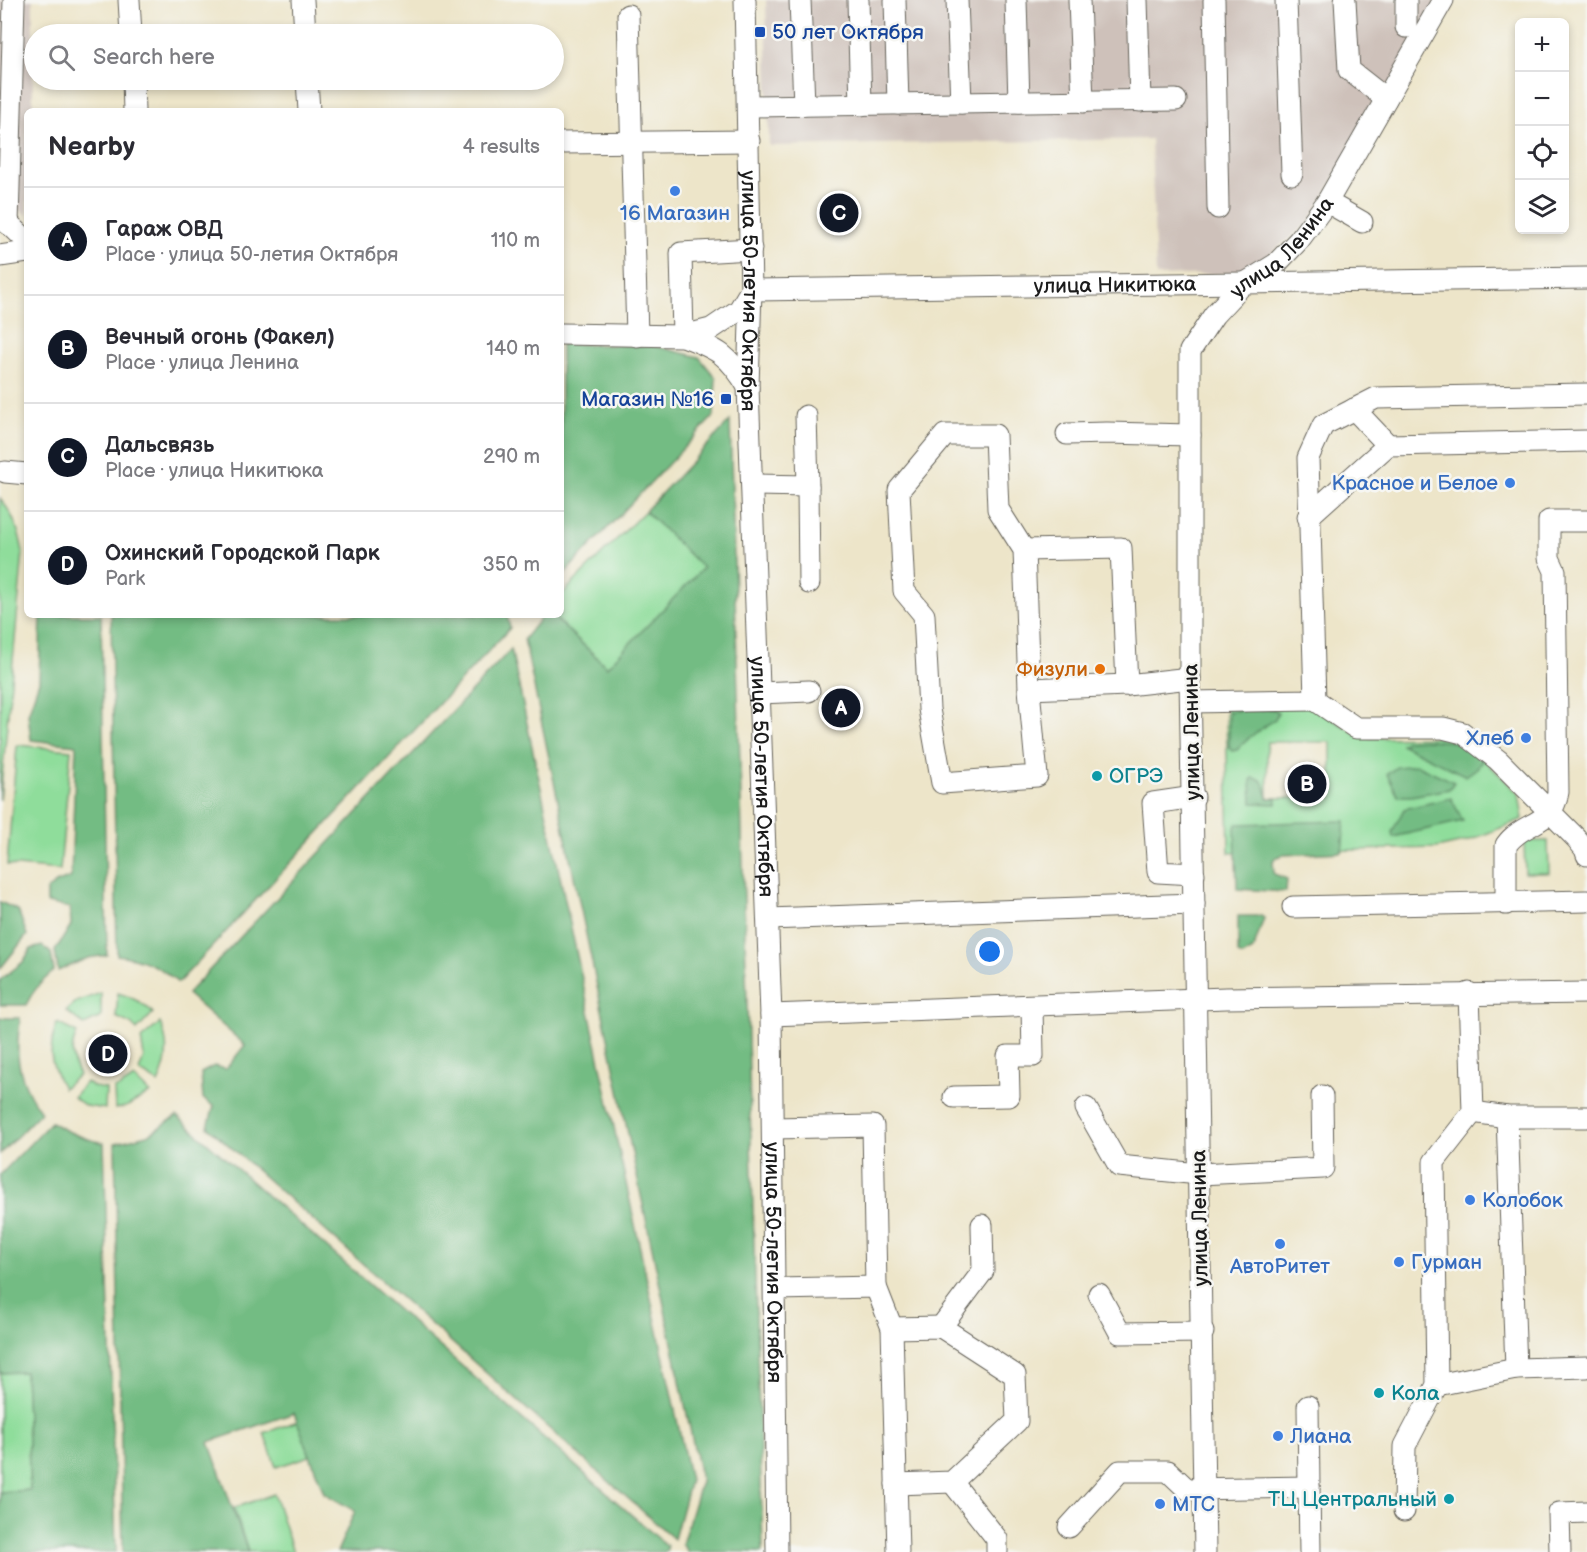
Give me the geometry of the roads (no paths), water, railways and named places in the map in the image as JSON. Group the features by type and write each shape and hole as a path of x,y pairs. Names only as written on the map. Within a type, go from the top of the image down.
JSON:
{"street":[{"path":"14,0 4,220 24,238"},
{"path":"129,0 130,24"},
{"path":"303,0 304,24"},
{"name":"улица 50-летия Октября","path":"745,0 751,249 748,387 771,1016 776,1289 777,1552"},
{"path":"800,0 804,105"},
{"path":"858,0 861,105"},
{"path":"895,0 898,104"},
{"path":"957,0 961,103"},
{"path":"1016,0 1019,102"},
{"path":"1079,0 1083,102"},
{"path":"1137,0 1140,101"},
{"path":"1214,0 1218,208"},
{"path":"1286,0 1292,174"},
{"path":"1345,0 1349,70 1386,99"},
{"path":"1406,0 1406,27"},
{"name":"улица Ленина","path":"1205,1552 1194,797 1190,678 1190,351 1214,315 1242,285 1276,264 1299,240 1327,202 1443,0"},
{"path":"627,15 637,336"},
{"path":"134,90 135,108"},
{"path":"308,90 309,108"},
{"path":"748,106 1176,100"},
{"path":"564,143 749,141"},
{"path":"1327,202 1362,222"},
{"path":"683,336 681,252 751,249"},
{"path":"0,256 24,252"},
{"name":"улица Никитюка","path":"751,290 1242,285 1587,278"},
{"path":"564,334 683,336 711,329 739,310 751,290"},
{"path":"683,336 713,348 735,365 748,387"},
{"path":"1315,700 1308,458 1323,425 1376,398 1587,394"},
{"path":"1354,409 1388,445"},
{"path":"806,416 809,583"},
{"path":"1067,434 1190,435"},
{"path":"945,435 995,435 998,509 1024,550 1029,689 1037,776 942,783 929,710 924,615 904,591 899,490 945,435"},
{"path":"1308,517 1388,445 1587,441"},
{"path":"5,472 24,474"},
{"path":"752,485 808,486"},
{"path":"1506,904 1506,845 1518,832 1550,813 1556,804 1558,792 1555,571 1549,558 1548,521 1587,521"},
{"path":"1024,550 1121,548 1127,685"},
{"path":"1029,689 1127,685 1190,678"},
{"path":"759,693 808,691"},
{"path":"1191,702 1315,700 1356,728 1443,728 1463,733 1498,760 1576,838 1587,855"},
{"path":"1194,797 1153,803 1158,872 1194,874"},
{"path":"1293,907 1587,901"},
{"path":"768,919 1194,904"},
{"path":"1404,1511 1405,1446 1437,1384 1434,1162 1473,1112 1469,993"},
{"path":"771,1016 1196,999 1469,993 1587,993"},
{"path":"954,1097 1009,1096 1008,1056 1033,1056 1032,1006"},
{"path":"1086,1108 1119,1166 1199,1174 1323,1168 1322,1096"},
{"path":"1473,1112 1507,1117 1587,1117"},
{"path":"1507,1117 1516,1369"},
{"path":"773,1128 873,1126 876,1287 892,1328 898,1552"},
{"path":"941,1327 983,1271 982,1225"},
{"path":"776,1289 876,1287"},
{"path":"1099,1294 1120,1333 1203,1332"},
{"path":"892,1328 941,1327 1015,1375 1017,1421 952,1482 896,1484"},
{"path":"1437,1384 1516,1369 1587,1367"},
{"path":"1308,1406 1310,1552"},
{"path":"1069,1527 1120,1471 1168,1471 1187,1489 1309,1487"},
{"path":"952,1482 997,1539 997,1552"},
{"path":"1560,1552 1559,1513 1587,1512"}],"place":[{"name":"50 лет Октября","path":"760,32"},
{"name":"16 Магазин","path":"675,191"},
{"name":"Дальсвязь","path":"839,213"},
{"name":"Магазин №16","path":"726,399"},
{"name":"Красное и Белое","path":"1510,483"},
{"name":"Физули","path":"1100,669"},
{"name":"Гараж ОВД","path":"841,708"},
{"name":"Хлеб","path":"1526,738"},
{"name":"ОГРЭ","path":"1097,776"},
{"name":"Вечный огонь (Факел)","path":"1307,784"},
{"name":"Охинский Городской Парк","path":"108,1054"},
{"name":"Колобок","path":"1470,1200"},
{"name":"АвтоРитет","path":"1280,1244"},
{"name":"Гурман","path":"1399,1262"},
{"name":"Кола","path":"1379,1393"},
{"name":"Лиана","path":"1278,1436"},
{"name":"ТЦ Центральный","path":"1449,1499"},
{"name":"МТС","path":"1160,1504"}]}
